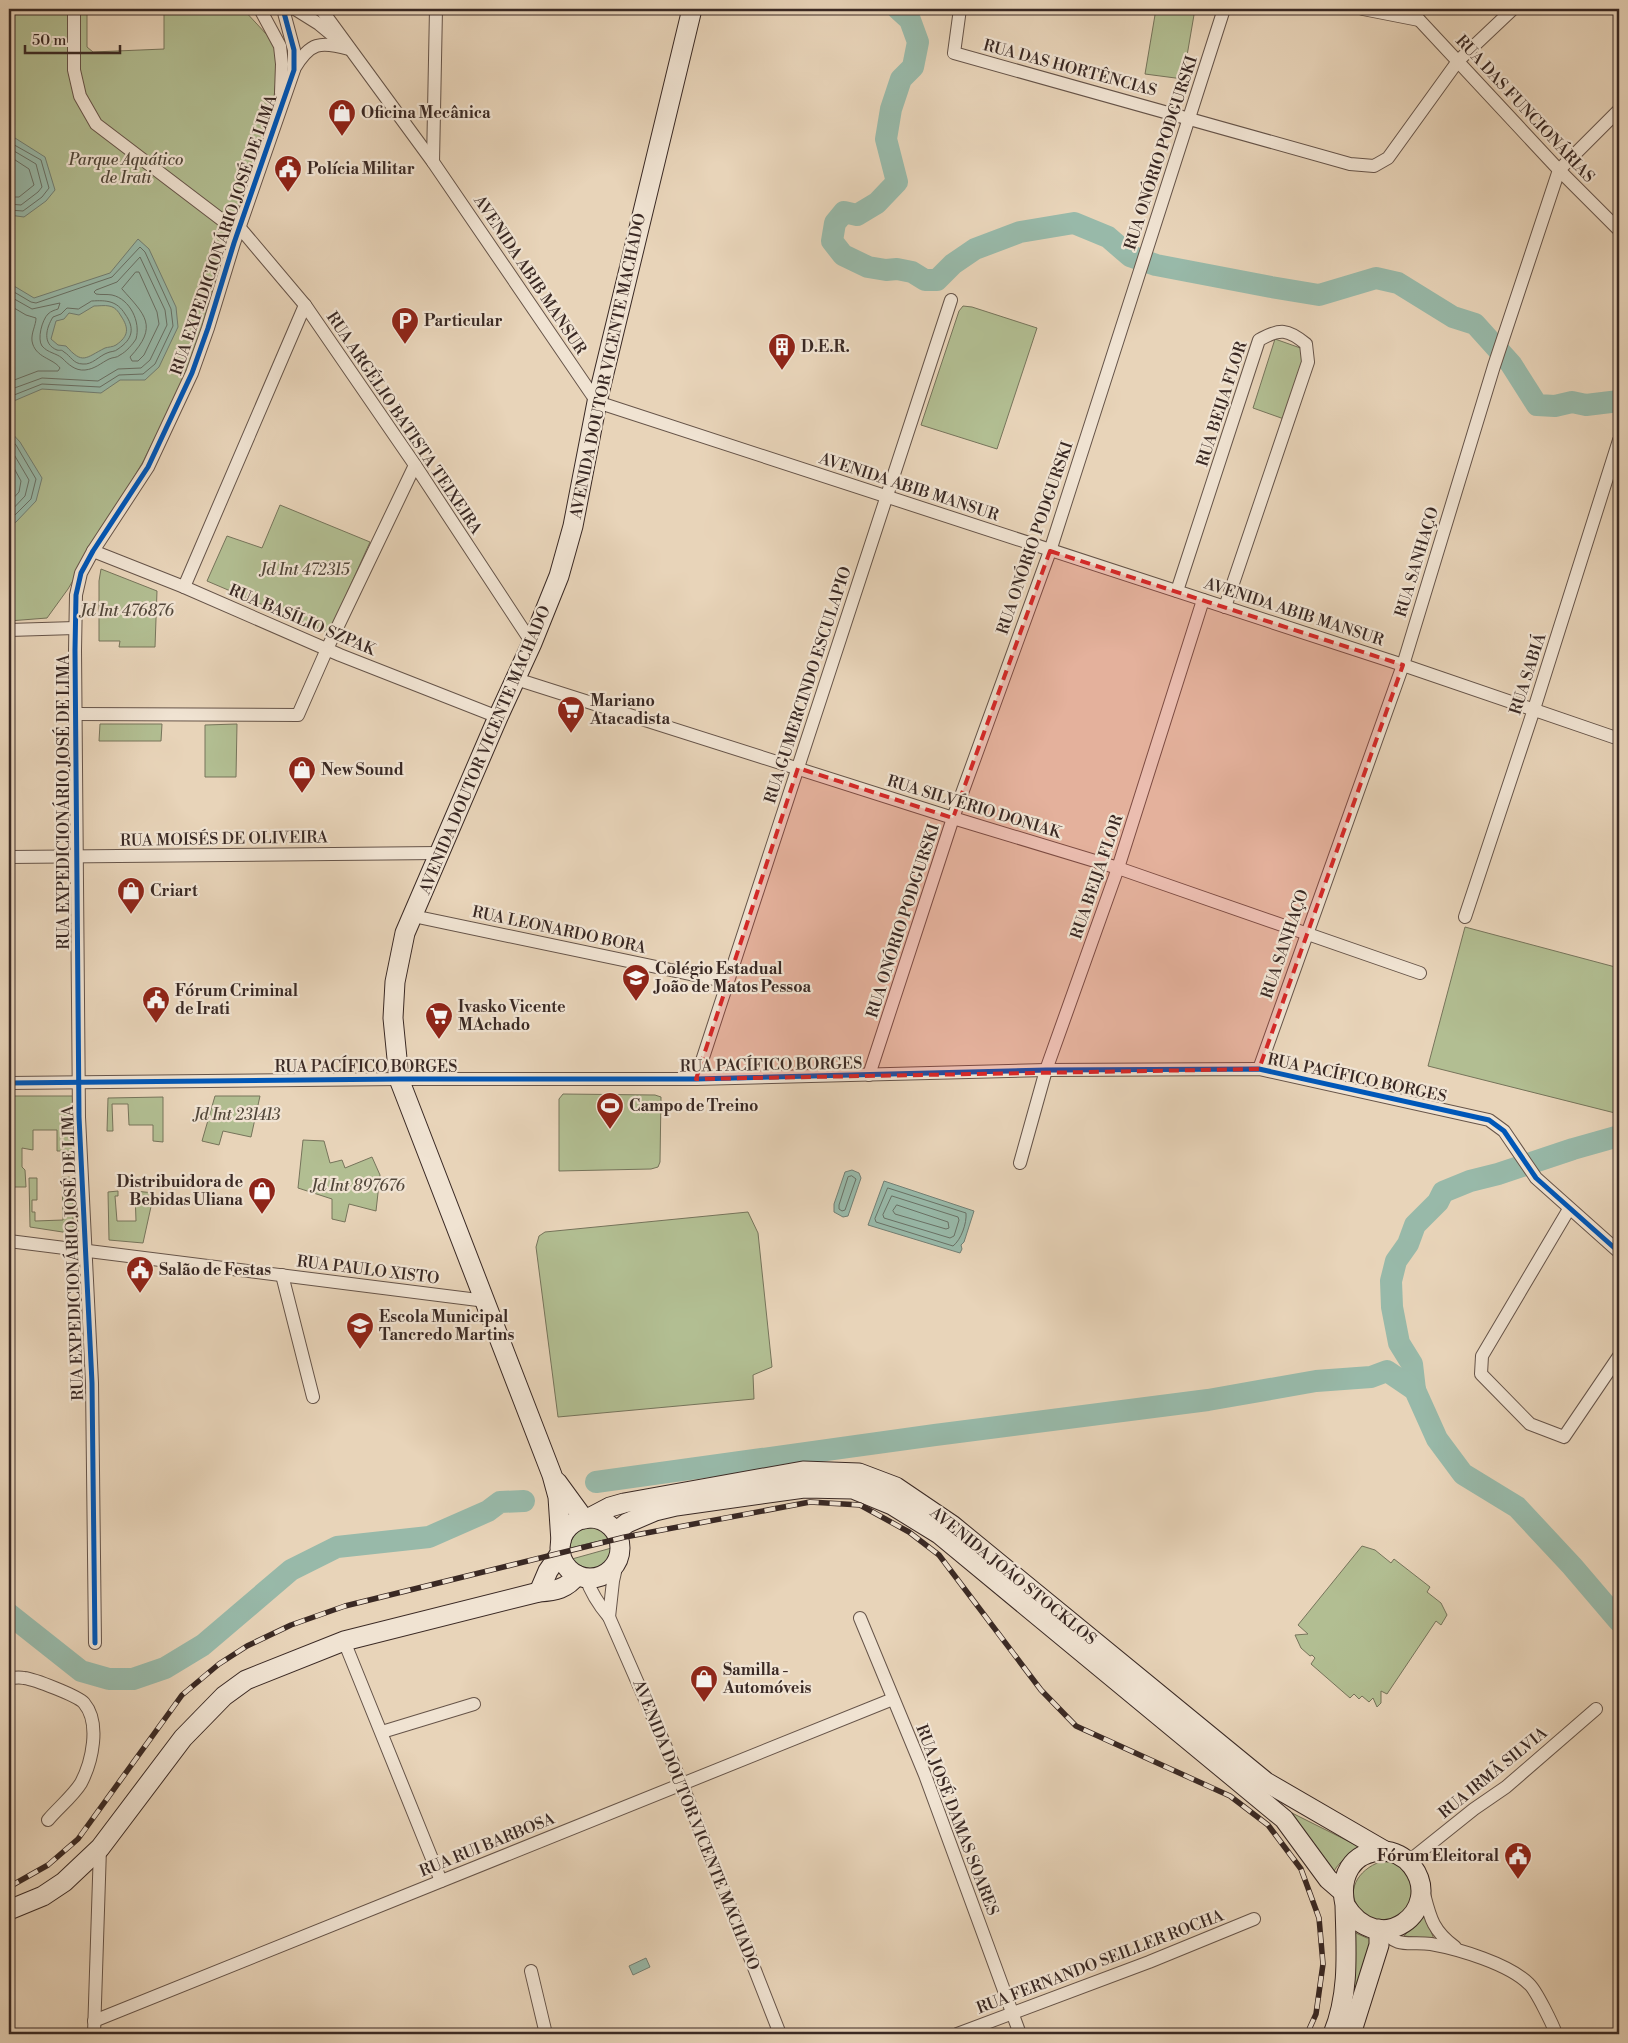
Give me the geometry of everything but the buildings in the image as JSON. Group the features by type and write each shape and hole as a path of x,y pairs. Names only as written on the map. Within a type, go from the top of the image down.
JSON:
{"main road":[{"name":"AVENIDA DOUTOR VICENTE MACHADO","path":"561,1547 558,1497 552,1475 399,1079 393,1018 395,982 406,933 412,916 532,643 559,576 573,526 597,402 692,9"},
{"name":"AVENIDA JOÃO STOCKLOS","path":"586,1518 624,1503 803,1471 859,1473 896,1486 952,1525 1266,1782 1385,1851 1398,1854 1409,1861"},
{"name":"AVENIDA DOUTOR VICENTE MACHADO","path":"552,1475 586,1518"},
{"name":"AVENIDA JOÃO STOCKLOS","path":"617,1535 622,1527 628,1523 655,1511 676,1506 804,1488 853,1489 892,1504 939,1534 1284,1820 1344,1899 1352,1916 1362,1924 1381,1930"},
{"path":"539,1592 571,1525 586,1518 599,1519 608,1523 617,1535 620,1549 618,1559 613,1568 606,1574 596,1577 582,1576 569,1569 564,1561 561,1547"},
{"path":"9,1910 43,1896 64,1882 100,1848 183,1738 224,1696 246,1680 344,1641 539,1592 562,1589 582,1576"},
{"path":"1334,2034 1343,2004 1345,1988 1344,1879 1350,1867 1360,1858 1372,1852 1385,1851"},
{"path":"1350,2034 1379,1945 1381,1930 1398,1926 1409,1919 1417,1909 1421,1897 1420,1881 1417,1872 1409,1861"}],"street":[{"path":"74,9 74,70 80,96 96,124 226,223 240,228"},
{"name":"RUA EXPEDICIONÁRIO JOSÉ DE LIMA","path":"260,9 280,46 282,64 280,111"},
{"name":"RUA EXPEDICIONÁRIO JOSÉ DE LIMA","path":"95,1643 92,1383 84,1250 79,1082 76,857 76,595 82,573 93,551 148,467 192,373 294,70 294,50 283,9"},
{"name":"AVENIDA ABIB MANSUR","path":"295,9 327,30 349,49"},
{"name":"AVENIDA ABIB MANSUR","path":"321,9 433,162 597,402 1403,665 1619,739"},
{"path":"433,162 436,9"},
{"name":"RUA DAS HORTÊNCIAS","path":"960,9 954,53 1350,164 1374,166 1388,158 1458,61 1512,9"},
{"name":"RUA ONÓRIO PODGURSKI","path":"869,1075 953,818 1050,550 1224,9"},
{"path":"1364,9 1419,20"},
{"name":"RUA DAS FUNCIONÁRIAS","path":"1409,9 1559,170 1619,230"},
{"path":"294,70 303,53 315,45 329,43 349,49"},
{"name":"RUA SANHAÇO","path":"1259,1069 1403,665 1494,366 1559,170 1619,110"},
{"name":"RUA ARGÉLIO BATISTA TEIXEIRA","path":"240,228 305,305 415,466 532,643"},
{"name":"RUA GUMERCINDO ESCULAPIO","path":"696,1080 951,300"},
{"path":"184,587 305,305"},
{"name":"RUA BEIJA FLOR","path":"1177,591 1259,340 1274,331 1294,334 1306,344 1308,362 1225,607"},
{"name":"RUA SABIÁ","path":"1465,917 1534,709 1619,440"},
{"path":"76,714 298,715 327,649 415,466"},
{"name":"RUA BASÍLIO SZPAK","path":"93,551 184,587 327,649 498,717"},
{"name":"RUA BEIJA FLOR","path":"1020,1163 1046,1070 1118,868 1203,600"},
{"path":"9,630 75,628"},
{"name":"RUA SILVÉRIO DONIAK","path":"516,679 953,818 1118,868 1420,973"},
{"name":"RUA MOISÉS DE OLIVEIRA","path":"9,857 439,853"},
{"name":"RUA LEONARDO BORA","path":"412,916 728,982"},
{"name":"RUA PACÍFICO BORGES","path":"9,1083 399,1079 696,1080 1046,1070 1259,1069 1489,1120 1504,1131 1536,1178 1569,1209"},
{"path":"1619,1252 1569,1209 1482,1356 1481,1374 1530,1424 1564,1438 1619,1356"},
{"name":"RUA PAULO XISTO","path":"9,1241 486,1301"},
{"path":"282,1276 313,1397"},
{"name":"AVENIDA DOUTOR VICENTE MACHADO","path":"609,1617 613,1581 618,1559"},
{"name":"AVENIDA DOUTOR VICENTE MACHADO","path":"582,1576 599,1606 609,1617 682,1784 780,2034"},
{"name":"RUA JOSÉ DAMAS SOARES","path":"860,1618 925,1775 1020,2034"},
{"path":"344,1641 441,1881"},
{"path":"9,1678 25,1678 63,1692 83,1702 92,1717 93,1734 89,1765 80,1785 48,1820"},
{"name":"RUA RUI BARBOSA","path":"94,2028 441,1881 893,1699"},
{"path":"382,1732 474,1704"},
{"name":"RUA IRMÃ SILVIA","path":"1409,1861 1474,1809 1506,1787 1596,1709"},
{"path":"94,2028 100,1848"},
{"path":"1420,1881 1436,1929 1441,1937 1456,1949"},
{"name":"RUA FERNANDO SEILLER ROCHA","path":"957,2034 1254,1919"},
{"path":"1381,1930 1394,1941 1456,1949 1512,1971 1531,1984 1552,2033"},
{"path":"531,1971 546,2034"}],"highlighted area":[{"path":"1050,551 1403,665 1259,1069 696,1079 798,768 953,818"}],"green space":[{"name":"Parque Aquático de Irati","path":"9,9 87,9 87,47 93,52 164,49 164,9 243,9 268,36 275,49 277,73 272,112 222,252 207,318 188,370 144,460 68,589 47,618 9,621"},
{"path":"1156,9 1195,9 1183,79 1145,74"},
{"path":"963,306 972,307 1037,328 997,449 921,425 959,311"},
{"path":"1275,339 1306,350 1284,419 1253,408"},
{"name":"Jd Int 472315","path":"280,505 370,542 329,633 207,581 227,536 262,548"},
{"name":"Jd Int 476876","path":"101,569 157,591 155,647 119,647 120,641 99,641 99,581"},
{"path":"100,724 162,724 161,741 99,741"},
{"path":"237,724 236,777 205,777 205,725"},
{"path":"1465,927 1619,968 1619,1114 1428,1066"},
{"name":"Campo de Treino","path":"563,1094 655,1095 661,1097 660,1162 658,1167 651,1169 559,1171 559,1099"},
{"path":"9,1096 74,1096 74,1151 57,1151 57,1130 33,1130 33,1150 22,1148 22,1167 25,1170 26,1187 9,1187"},
{"name":"Jd Int 231413","path":"215,1096 260,1096 251,1137 223,1131 219,1145 202,1141"},
{"path":"163,1097 163,1142 153,1141 153,1125 129,1125 128,1104 112,1104 113,1131 107,1131 108,1098"},
{"name":"Jd Int 897676","path":"303,1140 324,1141 330,1163 342,1160 345,1168 372,1157 380,1175 376,1211 349,1204 345,1222 332,1219 332,1199 298,1188"},
{"path":"62,1177 73,1177 73,1231 69,1233 30,1227 29,1178 37,1178 37,1200 32,1200 32,1212 35,1212 35,1221 63,1220"},
{"path":"118,1191 118,1196 115,1196 117,1221 136,1221 135,1191 154,1193 143,1243 109,1240 108,1192"},
{"path":"748,1212 758,1233 772,1367 753,1375 754,1399 558,1417 536,1247 539,1236 545,1232"},
{"path":"589,1526 602,1528 612,1538 570,1548 575,1534"},
{"path":"1362,1546 1375,1550 1391,1563 1394,1559 1430,1587 1427,1592 1441,1603 1447,1615 1441,1625 1436,1621 1387,1694 1381,1691 1381,1703 1377,1707 1373,1698 1369,1702 1362,1696 1359,1699 1354,1694 1350,1698 1311,1664 1315,1658 1301,1648 1295,1635 1308,1634 1298,1625"},
{"path":"615,1547 614,1556 610,1563 599,1571 585,1570 572,1559"},
{"path":"1286,1810 1364,1849 1344,1859 1331,1878"},
{"path":"1380,1862 1391,1862 1401,1866 1414,1883 1413,1903 1391,1922 1372,1920 1357,1905 1354,1897 1356,1883 1360,1876 1372,1865"},
{"path":"1424,1914 1434,1939 1404,1936"},
{"path":"1351,1931 1367,1938 1375,1938 1349,2005"}],"water":[{"path":"9,136 45,157 55,190 46,201 24,217 9,215"},
{"path":"138,239 149,249 176,307 178,327 159,367 145,380 120,380 101,393 42,389 9,403 9,283 34,298 110,273","holes":["94,306 113,307 124,320 126,332 120,342 88,357 81,358 76,356 66,346 58,345 51,339 56,321 64,319 69,313 79,315"]},
{"path":"9,430 20,442 42,478 36,501 9,527"},
{"path":"852,1170 859,1173 861,1178 848,1216 843,1217 834,1212 834,1204 845,1172"},
{"path":"884,1181 974,1211 964,1242 961,1245 960,1253 868,1225"},
{"path":"646,1958 650,1967 633,1975 629,1966"}],"waterway":[{"path":"898,9 910,20 918,42 913,67 901,79 891,109 886,139 897,182 877,203 857,215 844,212 835,223 832,241 843,255 868,267 886,270 897,269 912,272 925,280 937,280 953,264 975,249 1020,232 1074,223 1108,237 1130,256 1156,265 1271,287 1319,295 1376,278 1398,283 1453,317 1475,324 1511,364 1537,405 1555,406 1572,402 1586,405 1619,401"},
{"path":"1415,1390 1412,1364 1399,1343 1392,1307 1391,1281 1396,1261 1408,1244 1415,1225 1438,1202 1443,1192 1470,1181 1619,1136"},
{"path":"596,1482 935,1435 1208,1400 1316,1381 1371,1377 1387,1371 1415,1390 1437,1439 1463,1474 1517,1507 1572,1566 1619,1621"},
{"path":"9,1614 81,1671 109,1679 133,1679 165,1668 203,1645 291,1570 337,1547 429,1537 488,1511 500,1502 524,1501"}],"railway":[{"path":"9,1887 48,1865 78,1839 182,1695 219,1664 247,1646 291,1625 345,1606 625,1537 810,1502 860,1505 909,1532 939,1555 1041,1690 1076,1726 1230,1796 1268,1825 1301,1869 1319,1918 1323,1964 1316,2014 1307,2034"}],"cycle path":[{"path":"95,1643 92,1383 79,1117 76,595 81,573 93,551 148,467 192,373 208,328 234,243 294,70 294,50 283,9"},
{"path":"9,1083 399,1079 696,1079 1046,1070 1259,1069 1489,1120 1504,1131 1536,1178 1619,1252"}],"place":[{"name":"Oficina Mecânica","path":"342,137"},
{"name":"Polícia Militar","path":"288,193"},
{"name":"Particular","path":"405,345"},
{"name":"D.E.R.","path":"782,371"},
{"name":"Mariano Atacadista","path":"571,734"},
{"name":"New Sound","path":"302,794"},
{"name":"Criart","path":"131,915"},
{"name":"Colégio Estadual João de Matos Pessoa","path":"636,1002"},
{"name":"Fórum Criminal de Irati","path":"156,1024"},
{"name":"Ivasko Vicente MAchado","path":"439,1040"},
{"name":"Campo de Treino","path":"610,1130"},
{"name":"Distribuidora de Bebidas Uliana","path":"262,1215"},
{"name":"Salão de Festas","path":"140,1294"},
{"name":"Escola Municipal Tancredo Martins","path":"360,1350"},
{"name":"Samilla - Automóveis","path":"704,1703"},
{"name":"Fórum Eleitoral","path":"1518,1880"}]}
